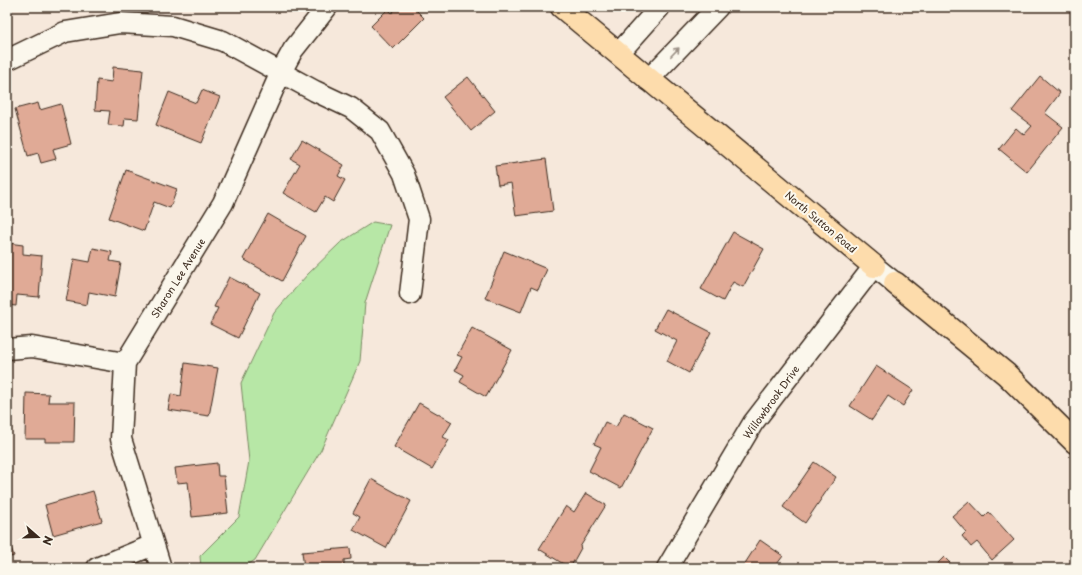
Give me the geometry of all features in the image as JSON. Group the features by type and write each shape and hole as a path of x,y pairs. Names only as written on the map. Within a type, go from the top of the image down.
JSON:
{"main road":[{"name":"North Sutton Road","path":"562,7 648,80 874,266"},
{"name":"North Sutton Road","path":"895,282 1006,374 1075,442"}],"street":[{"name":"Sharon Lee Avenue","path":"161,568 121,439 125,363 224,203 281,72 293,50 327,7"},
{"path":"618,54 660,7"},
{"path":"648,80 718,7"},
{"path":"7,60 65,32 120,23 173,26 223,41 351,108 380,131 404,174 419,219 410,294"},
{"name":"North Sutton Road","path":"874,266 895,282"},
{"name":"Willowbrook Drive","path":"667,568 753,423 874,266"},
{"path":"7,349 32,347 125,363"},
{"path":"97,568 153,545"}],"green space":[{"path":"373,222 390,225 365,303 360,361 321,450 255,560 243,568 201,568 200,556 239,517 249,461 241,383 274,313 307,275 340,243"}],"building":[{"path":"397,7 413,7 424,18 393,49 371,26 388,9 392,13"},
{"path":"113,67 143,70 138,119 125,118 124,126 108,125 110,111 95,110 97,80 112,82"},
{"path":"1040,76 1060,93 1045,113 1063,127 1027,172 999,149 1016,128 1024,135 1032,126 1012,111"},
{"path":"468,77 495,111 471,131 443,97"},
{"path":"202,90 220,97 201,143 156,125 169,92 196,103"},
{"path":"38,103 40,110 61,104 71,144 53,149 56,159 41,163 38,153 28,156 15,109"},
{"path":"302,140 344,165 338,176 345,180 333,202 325,197 316,212 283,193 300,164 291,159"},
{"path":"546,159 553,211 516,216 511,183 498,185 495,166"},
{"path":"126,170 177,189 170,208 154,202 144,231 109,218"},
{"path":"268,214 306,236 282,281 243,259"},
{"path":"733,232 764,249 743,287 733,282 723,301 701,289"},
{"path":"8,243 23,245 23,254 42,256 39,297 17,295 16,306 7,305"},
{"path":"93,248 112,252 110,261 121,263 115,297 89,292 87,305 66,301 74,259 90,262"},
{"path":"504,251 547,269 538,290 531,287 521,312 485,298"},
{"path":"229,277 260,293 238,338 210,324 218,308 214,307"},
{"path":"666,309 711,332 689,373 667,361 677,341 655,329"},
{"path":"472,328 512,350 486,397 460,382 464,375 455,370 462,357 457,355"},
{"path":"185,363 218,368 209,416 168,410 171,394 181,396"},
{"path":"876,366 913,390 903,406 888,396 872,420 850,406"},
{"path":"26,393 49,394 48,402 75,402 74,442 45,442 45,439 25,439"},
{"path":"419,403 452,422 443,437 449,440 432,469 394,447"},
{"path":"624,413 653,428 621,488 589,471 601,447 594,444 605,422 616,427"},
{"path":"814,462 836,477 805,523 783,507"},
{"path":"217,463 218,476 224,476 228,513 192,517 188,482 177,483 175,468"},
{"path":"371,479 411,501 386,548 353,530 360,517 353,513"},
{"path":"93,491 102,521 53,535 45,505"},
{"path":"586,493 606,505 580,547 581,548 570,568 539,549 566,506 574,512"},
{"path":"969,501 984,517 989,512 1014,540 992,560 977,542 971,547 962,536 966,532 952,516"},
{"path":"7,536 14,556 7,558"},
{"path":"760,540 783,556 774,568 742,568"},
{"path":"350,548 351,559 344,560 344,568 304,568 302,552"},
{"path":"944,557 955,568 933,568"}]}
